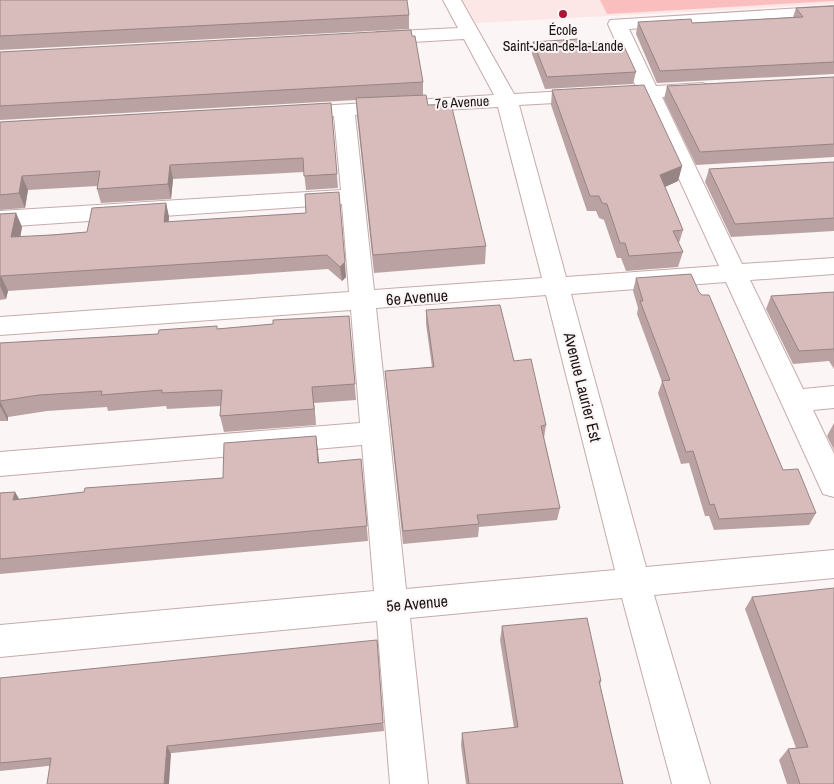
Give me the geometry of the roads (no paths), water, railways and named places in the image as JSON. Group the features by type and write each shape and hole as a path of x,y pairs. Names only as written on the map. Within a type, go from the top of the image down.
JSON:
{"street":[{"name":"Avenue Laurier Est","path":"452,0 507,100 558,287 634,581 691,784"},
{"path":"834,11 617,24 649,92 698,174 735,274 834,485"},
{"path":"362,39 471,33"},
{"name":"7e Avenue","path":"277,113 717,88"},
{"path":"344,109 409,784"},
{"path":"0,219 352,196"},
{"name":"6e Avenue","path":"0,326 834,266"},
{"path":"794,401 834,397"},
{"path":"0,464 375,433"},
{"name":"5e Avenue","path":"0,641 834,564"}],"place":[{"name":"École Saint-Jean-de-la-Lande","path":"563,14"}]}
